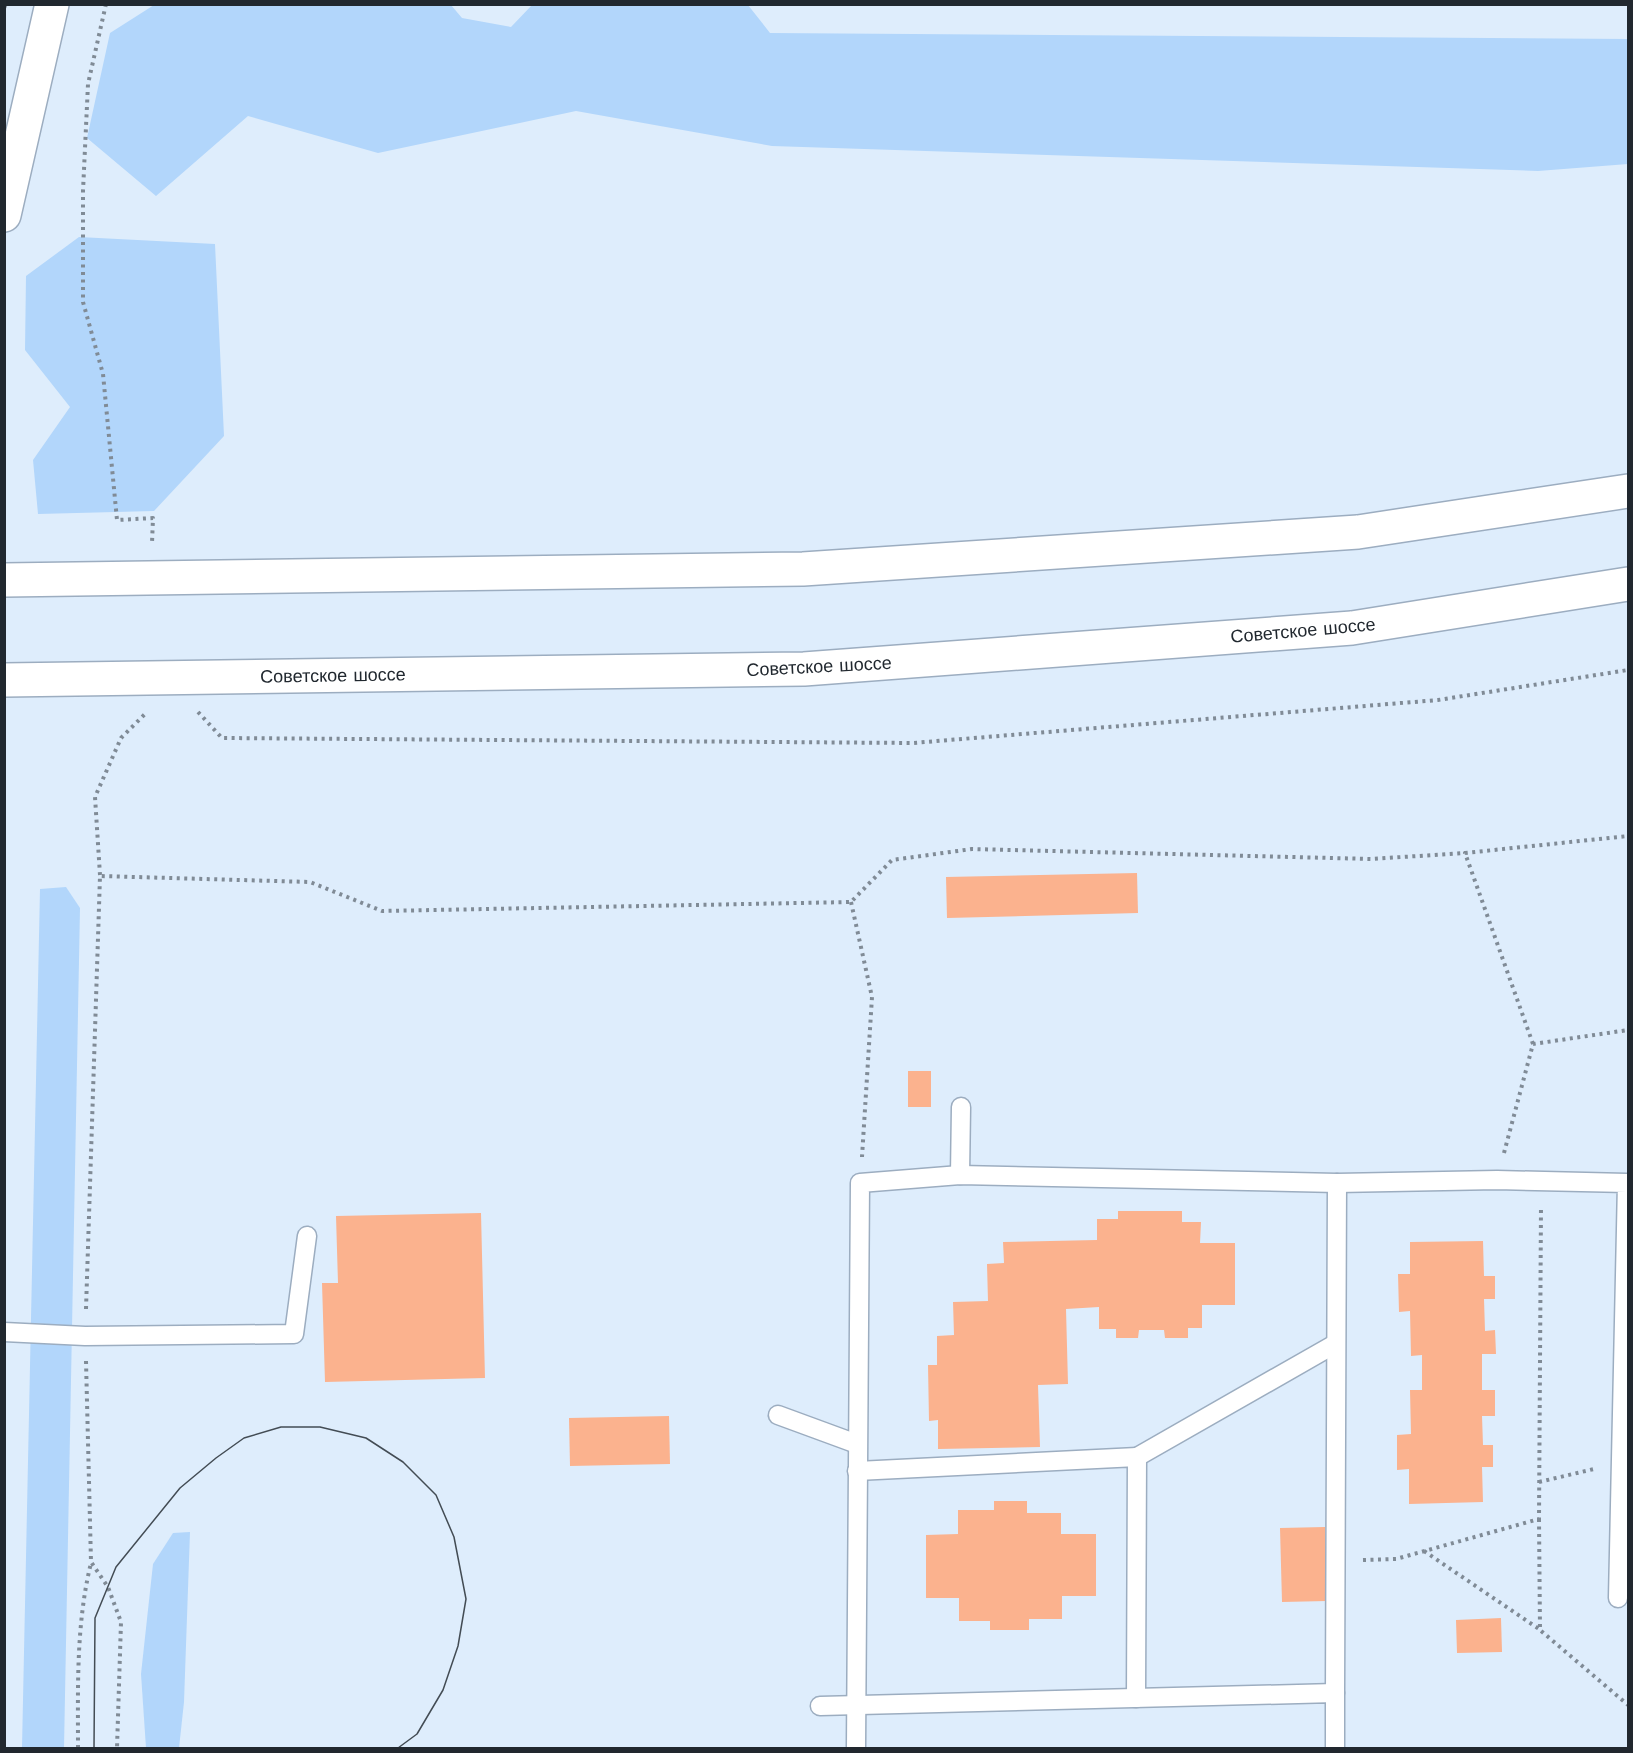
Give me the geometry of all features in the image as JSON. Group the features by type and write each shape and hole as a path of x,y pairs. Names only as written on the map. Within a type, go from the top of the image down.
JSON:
{"main road":[{"path":"4,215 11,156 52,4"},
{"path":"4,580 803,569 1358,532 1629,491"},
{"name":"Советское шоссе","path":"4,680 804,669 1352,628 1629,584"}],"lane":[{"path":"960,1174 961,1107"},
{"path":"856,1749 860,1183 960,1174 1337,1183 1497,1180 1627,1183 1625,1436 1621,1463 1618,1598"},
{"path":"1335,1749 1337,1183"},
{"path":"4,1332 85,1336 294,1334 308,1236"},
{"path":"857,1471 1137,1457 1335,1344"},
{"path":"778,1414 857,1443"},
{"path":"1136,1698 1137,1457"},
{"path":"820,1706 856,1707 1335,1693"}],"path":[{"path":"106,4 88,84 83,191 83,302 103,374 117,520 153,518 152,543"},
{"path":"195,709 222,738 913,742 1438,700 1629,670"},
{"path":"78,1749 79,1640 84,1592 91,1562 85,1336 100,876 309,882 382,911 851,902 892,860 972,849 1371,859 1465,853 1629,836"},
{"path":"1465,853 1533,1044 1497,1180"},
{"path":"851,902 872,998 860,1183"},
{"path":"1533,1044 1629,1030"},
{"path":"1540,1630 1541,1181"},
{"path":"1539,1482 1621,1463"},
{"path":"1336,1561 1396,1559 1539,1519"},
{"path":"1424,1551 1540,1630 1629,1705"},
{"path":"91,1562 108,1587 121,1622 117,1749"}],"shaded area":[{"path":"154,5 451,5 462,18 511,27 532,5 748,5 770,33 1628,39 1628,164 1538,171 772,146 576,111 378,153 248,116 156,196 87,138 110,33"},
{"path":"79,237 215,244 224,436 154,511 38,514 33,460 70,407 25,350 26,276"},
{"path":"66,887 80,908 64,1748 22,1748 40,889"},
{"path":"190,1532 184,1702 179,1748 146,1748 141,1674 153,1564 173,1533"}],"building":[{"path":"1137,873 1138,913 947,918 946,877"},
{"path":"908,1071 931,1071 931,1107 908,1107"},
{"path":"1118,1211 1182,1211 1182,1222 1201,1222 1200,1243 1235,1243 1235,1305 1202,1305 1202,1328 1188,1328 1188,1338 1165,1338 1164,1330 1139,1330 1138,1338 1116,1338 1116,1329 1099,1329 1099,1307 1066,1309 1068,1384 1038,1385 1040,1447 938,1449 938,1420 929,1421 928,1365 937,1365 937,1336 954,1335 953,1302 988,1301 987,1264 1004,1263 1003,1242 1097,1240 1097,1219 1118,1219"},
{"path":"481,1213 485,1378 325,1382 322,1283 338,1283 336,1216"},
{"path":"1483,1241 1484,1276 1495,1276 1495,1299 1484,1299 1485,1331 1495,1330 1496,1354 1482,1354 1482,1390 1495,1390 1495,1416 1482,1416 1483,1445 1493,1445 1493,1467 1482,1467 1483,1502 1409,1504 1409,1469 1397,1470 1397,1435 1411,1434 1410,1390 1422,1390 1422,1355 1411,1356 1410,1311 1399,1312 1398,1274 1410,1274 1410,1242"},
{"path":"669,1416 670,1464 570,1466 569,1418"},
{"path":"994,1501 1027,1501 1027,1513 1061,1513 1061,1534 1096,1534 1096,1596 1062,1596 1062,1619 1029,1619 1029,1630 990,1630 990,1621 959,1621 959,1598 926,1598 926,1535 958,1534 958,1510 994,1510"},
{"path":"1325,1527 1327,1601 1282,1602 1280,1528"},
{"path":"1501,1618 1502,1652 1457,1653 1456,1620"}],"tram line":[{"path":"94,1748 95,1618 116,1567 180,1488 244,1438 281,1427 320,1427 366,1438 403,1462 436,1495 454,1537 466,1599 458,1646 443,1690 417,1734 398,1748"}]}
